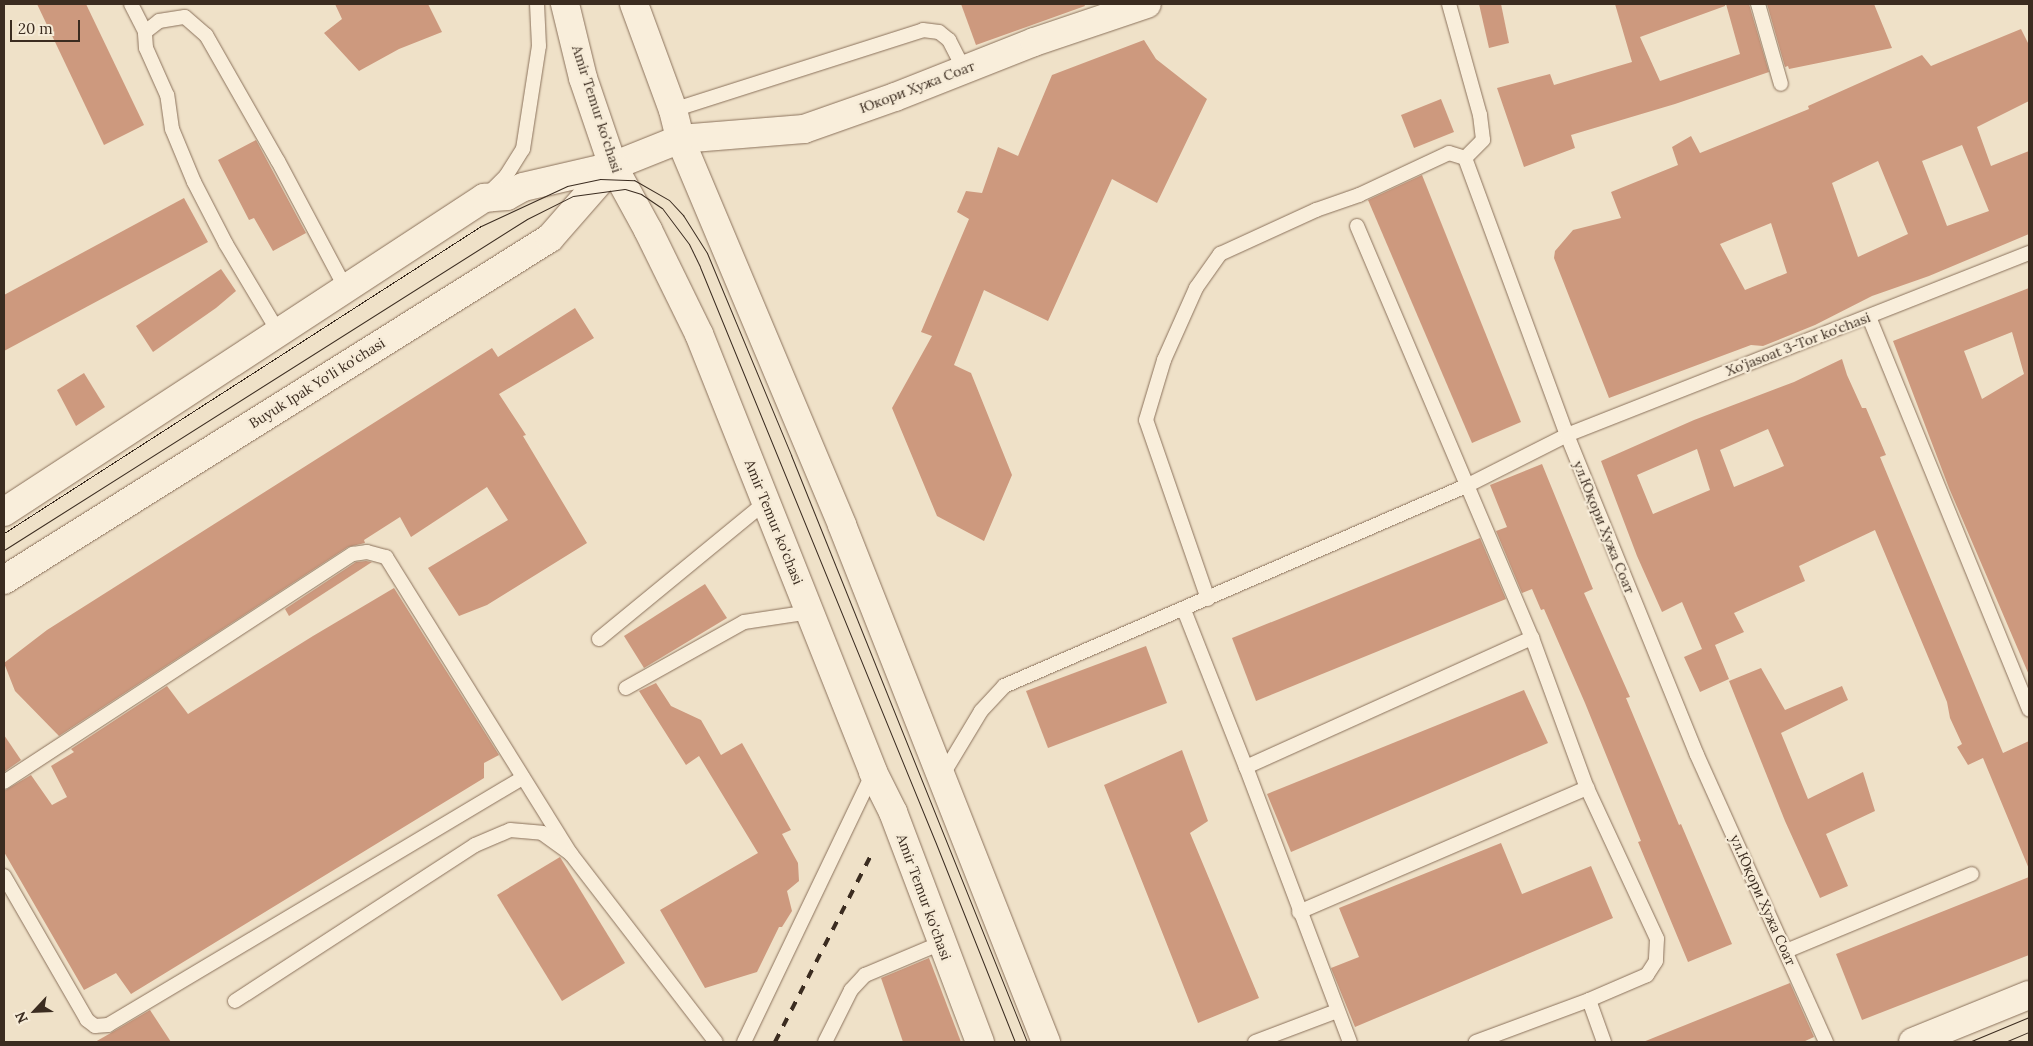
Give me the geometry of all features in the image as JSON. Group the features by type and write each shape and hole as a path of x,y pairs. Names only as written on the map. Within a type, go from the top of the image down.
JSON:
{"main road":[{"name":"Amir Temur ko'chasi","path":"566,4 583,78 613,166 648,230 699,334 874,772 893,812 980,1042"},
{"path":"634,4 672,110 680,139 842,524 1046,1042"},
{"name":"Юкори Хужа Соат","path":"680,139 804,128 895,97 1034,42 1147,4"},
{"name":"Buyuk Ipak Yo'li ko'chasi","path":"4,512 484,198 507,196 523,187 613,166 680,139"},
{"name":"Buyuk Ipak Yo'li ko'chasi","path":"4,580 550,238 613,166"},
{"path":"1912,1042 2029,994"}],"lane":[{"path":"131,4 145,32 146,48 167,95 172,129 194,182 226,244 279,333"},
{"path":"484,198 506,176 523,149 539,46 537,4"},
{"path":"1208,599 1146,420 1164,360 1196,288 1220,254 1316,210 1359,195 1449,153 1465,158 1483,140 1480,115 1449,4"},
{"path":"1758,4 1781,84"},
{"path":"145,32 159,21 185,18 206,35 264,136 346,289"},
{"path":"672,110 923,30 939,32 949,40 964,69"},
{"name":"ул.Юқори Хужа Соат","path":"1465,158 1567,435 1697,755 1826,1042"},
{"path":"1357,226 1532,638 1588,788 1656,939 1656,962 1647,975 1589,1000 1476,1042"},
{"name":"Xo'jasoat 3-Tor ko'chasi","path":"942,776 981,710 1004,686 1184,610 1466,486 1567,435 2029,253"},
{"path":"1868,317 2029,710"},
{"path":"599,639 766,502"},
{"path":"4,782 354,554 367,552 386,557 571,854 716,1042"},
{"path":"1184,610 1246,767 1350,1042"},
{"path":"626,688 744,622 810,612"},
{"path":"1246,767 1532,638"},
{"path":"744,1042 874,772"},
{"path":"4,876 87,1020 96,1026 108,1025 523,778"},
{"path":"1300,912 1588,788"},
{"path":"235,1001 475,845 510,830 542,833 571,854"},
{"path":"1786,951 1972,874"},
{"path":"825,1042 851,990 865,975 941,942"},
{"path":"1589,1000 1604,1042"},
{"path":"1255,1042 1337,1011"}],"building":[{"path":"37,4 86,4 144,125 104,145"},
{"path":"335,4 428,4 442,32 399,49 359,71 324,33 342,19"},
{"path":"961,4 1084,4 1085,6 976,45"},
{"path":"1479,4 1501,4 1509,43 1489,48"},
{"path":"1615,4 1725,4 1725,6 1640,37 1660,81 1740,54 1726,4 1749,4 1769,72 1675,104 1571,135 1575,148 1524,167 1497,88 1550,74 1554,85 1632,62"},
{"path":"1767,4 1874,4 1892,48 1789,69 1788,66 1785,67"},
{"path":"2021,29 2029,45 2029,101 1977,127 1991,166 2029,151 2029,234 1929,276 1872,296 1815,325 1763,346 1751,345 1609,398 1554,258 1555,251 1573,230 1621,218 1611,192 1678,165 1672,147 1691,136 1700,153 1809,109 1808,106 1922,55 1931,66","holes":["1962,145 1989,211 1947,226 1922,161","1878,161 1908,234 1858,257 1832,183","1771,223 1787,273 1745,290 1720,244"]},
{"path":"1144,40 1156,59 1207,99 1157,203 1112,179 1048,321 984,290 954,365 971,373 1012,475 984,541 937,516 892,408 932,336 921,332 969,219 957,212 966,191 982,193 998,147 1018,156 1052,75"},
{"path":"1441,99 1454,132 1414,148 1401,115"},
{"path":"256,140 306,233 273,251 254,218 249,220 218,160"},
{"path":"1422,175 1521,422 1472,443 1368,200"},
{"path":"184,198 208,242 4,351 4,295"},
{"path":"221,269 236,291 216,308 153,352 136,326"},
{"path":"2029,288 2029,675 1949,488 1893,341","holes":["2012,332 2024,374 1982,399 1964,351"]},
{"path":"575,308 594,338 499,394 526,435 523,436 587,543 487,605 459,616 428,568 508,520 487,487 411,537 400,517 364,540 365,543 348,547 59,736 15,691 4,663 47,630 492,348 498,357"},
{"path":"1842,359 1862,408 1866,408 1886,455 1880,457 2003,753 2029,741 2029,869 1983,758 1968,765 1957,747 1962,744 1950,718 1947,702 1875,530 1799,566 1805,581 1734,613 1744,632 1715,645 1729,679 1700,692 1684,657 1702,649 1682,602 1662,612 1637,556 1601,461 1694,420 1794,382","holes":["1768,429 1784,466 1734,487 1720,450","1697,449 1710,490 1653,514 1637,475"]},
{"path":"84,373 105,407 76,426 57,390"},
{"path":"1542,464 1593,589 1584,593 1630,697 1626,698 1679,825 1681,824 1732,944 1688,962 1638,842 1641,841 1585,703 1544,609 1541,610 1532,589 1522,593 1496,531 1507,527 1490,485"},
{"path":"1480,538 1506,599 1256,701 1232,638"},
{"path":"356,562 372,562 289,616 285,609"},
{"path":"705,584 727,618 644,668 624,636"},
{"path":"394,588 499,755 484,763 484,778 131,994 116,973 84,990 4,852 4,791 31,775 52,805 67,797 51,766 74,752 71,749 167,686 188,714"},
{"path":"1146,646 1167,703 1048,748 1026,691"},
{"path":"1761,668 1785,710 1842,686 1848,700 1781,733 1808,799 1863,772 1875,811 1826,834 1848,886 1820,898 1785,821 1729,681"},
{"path":"656,683 671,706 701,720 721,755 742,743 791,830 782,834 798,863 799,881 787,891 792,911 782,927 779,927 757,972 705,988 660,910 758,853 699,756 686,765 639,691"},
{"path":"1524,690 1548,743 1291,852 1267,794"},
{"path":"4,735 21,760 4,772"},
{"path":"1182,750 1208,821 1190,833 1259,998 1198,1023 1104,785"},
{"path":"1501,843 1522,894 1591,866 1613,918 1355,1027 1331,968 1359,957 1339,908"},
{"path":"560,857 625,963 562,1001 497,895"},
{"path":"2029,877 2029,955 1862,1020 1836,954"},
{"path":"929,958 961,1042 903,1042 881,978"},
{"path":"1790,983 1814,1037 1803,1042 1643,1042"},
{"path":"150,1010 171,1042 95,1042 109,1034"}],"tram line":[{"path":"4,533 481,226 567,186 600,179 634,180 669,200 683,215 707,253 791,455 1027,1042"},
{"path":"4,550 527,219 573,196 625,189 641,194 662,208 689,244 700,267 935,841 1015,1042"},
{"path":"1969,1042 2029,1017"},
{"path":"2005,1042 2029,1032"}],"railway":[{"path":"775,1042 870,857"}]}
